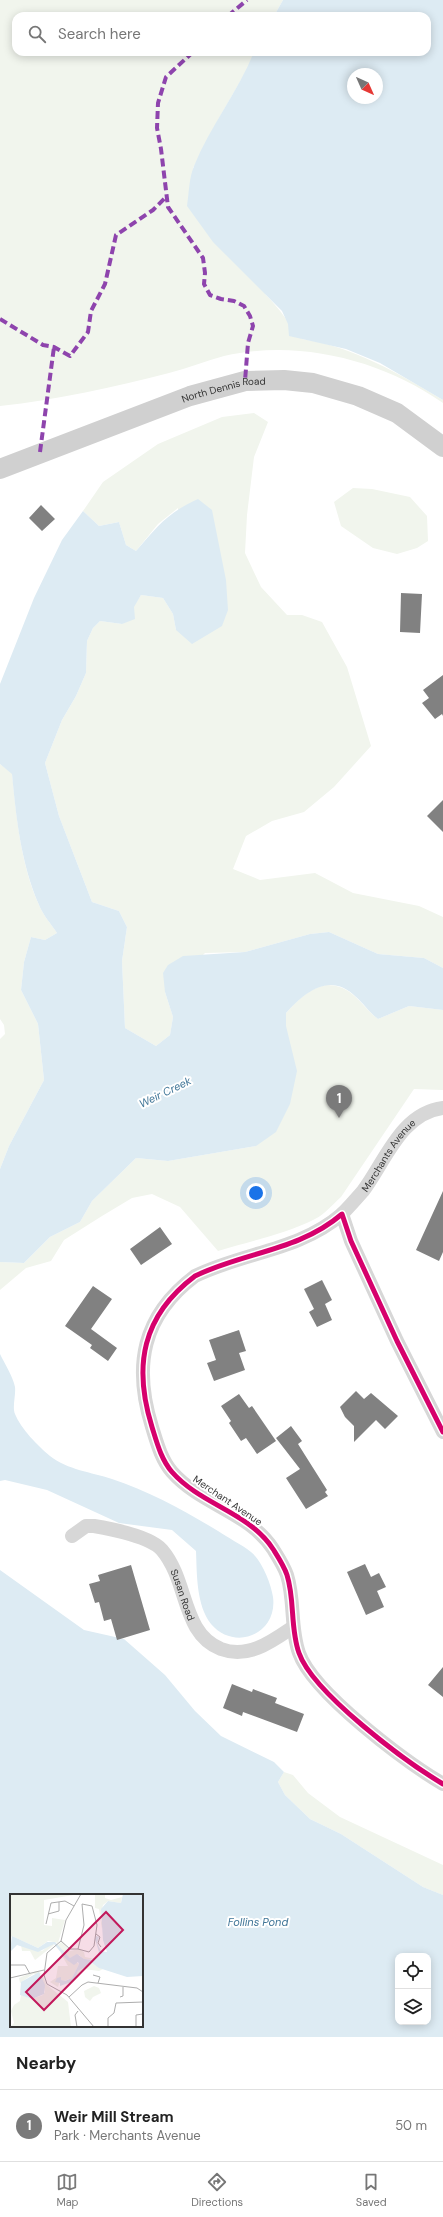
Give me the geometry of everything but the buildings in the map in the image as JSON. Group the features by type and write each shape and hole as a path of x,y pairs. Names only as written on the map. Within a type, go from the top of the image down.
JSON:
{"main road":[{"name":"North Dennis Road","path":"0,469 190,396 245,380 284,380 313,383 346,392 397,413 442,445"}],"street":[{"name":"Merchants Avenue","path":"342,1214 363,1190 401,1134 422,1114 443,1108"},
{"path":"342,1214 351,1241 397,1341 443,1432"},
{"name":"Merchant Avenue","path":"342,1214 330,1224 300,1240 206,1270 185,1284 161,1309 146,1345 142,1368 146,1406 163,1459 173,1472 206,1499 252,1525 265,1538 280,1560 287,1576 293,1627 304,1665 327,1693 407,1760 443,1784"},
{"name":"Susan Road","path":"72,1536 86,1526 94,1526 153,1543 162,1550 181,1583 199,1635 212,1646 227,1652 250,1651 263,1646 293,1627"}],"shaded area":[{"path":"0,0 283,0 276,12 12,12 12,56 252,56 248,68 219,118 193,168 266,295 302,339 340,348 375,362 443,400 443,403 419,388 393,375 366,365 338,357 310,352 281,350 252,351 224,356 169,373 106,388 64,397 0,406"},
{"path":"254,413 268,422 254,457 247,515 245,553 261,587 287,615 302,615 322,622 347,667 371,746 334,787 304,812 272,821 246,836 233,869 260,880 315,873 353,893 419,906 443,917 443,968 424,958 378,954 329,932 310,934 245,952 205,953 165,992 173,1017 170,1035 156,1046 125,1028 122,961 127,927 119,911 92,902 59,816 45,763 62,720 76,696 86,673 87,641 93,628 100,621 122,624 141,595 163,598 173,614 176,630 178,508 158,524 136,551 126,545 119,522 99,526 83,511 103,482 158,444 222,417"},
{"path":"353,488 372,489 410,497 427,516 428,541 417,548 397,554 373,548 341,526 334,502"},
{"path":"0,764 12,773 20,840 33,890 39,905 57,933 45,940 31,937 24,962 21,990 38,1024 44,1080 9,1146 0,1169 0,1039 5,1034 4,1025 0,1019"},
{"path":"326,985 343,988 355,996 378,1019 409,1006 443,1010 443,1090 414,1089 341,1197 329,1209 315,1219 292,1229 218,1251 180,1207 152,1194 132,1198 64,1240 51,1261 26,1268 0,1290 0,1262 24,1263 50,1237 80,1222 92,1201 136,1158 168,1161 256,1146 286,1026 286,1013 299,999 309,992"},
{"path":"284,1772 293,1775 308,1793 340,1817 443,1865 443,1895 423,1887 341,1834 310,1819 285,1795 278,1782"}],"water":[{"path":"283,0 443,0 443,400 380,363 346,349 289,336 288,324 282,311 213,242 187,206 190,181 194,166 208,137 240,81 252,56 431,56 431,12 276,12"},
{"name":"Weir Creek","path":"198,499 212,510 226,580 228,610 222,626 192,644 176,630 173,614 163,598 141,595 134,607 135,619 122,624 100,621 93,628 87,641 86,673 76,696 62,720 45,763 59,816 92,902 119,911 127,927 122,961 125,1028 156,1046 170,1035 173,1017 165,992 163,973 168,965 183,956 245,952 310,934 329,932 378,954 424,958 443,968 443,1010 409,1006 378,1019 346,989 327,985 318,987 301,998 286,1013 286,1026 297,1071 290,1104 276,1132 256,1146 168,1161 136,1158 92,1201 80,1222 50,1237 24,1263 0,1262 0,1169 9,1146 44,1080 38,1024 21,990 24,962 31,937 45,940 57,933 39,905 33,889 20,840 12,774 0,764 0,684 34,598 62,540 83,511 99,526 119,522 126,545 136,551 157,527 171,515 187,504"},
{"path":"0,1354 11,1375 15,1387 15,1414 30,1437 50,1456 64,1465 112,1479 153,1495 243,1546 255,1556 265,1573 273,1597 273,1610 269,1621 262,1629 253,1635 242,1638 232,1637 221,1632 211,1624 202,1608 198,1589 196,1551 172,1530 119,1523 47,1490 5,1480 0,1481"},
{"name":"Follins Pond","path":"0,1570 84,1630 124,1639 165,1675 195,1711 221,1736 274,1762 284,1772 278,1782 285,1795 310,1819 341,1834 423,1887 443,1895 443,2037 0,2037"}],"marked path":[{"path":"233,12 247,0"},
{"path":"189,56 166,77 158,103 157,128 168,207 203,258 205,273 204,284 210,295 221,299 234,301 244,306 250,316 253,326 248,343 245,381"},
{"path":"0,319 43,345 54,347 70,356 88,332 91,311 105,284 116,235 153,210 166,197"},
{"path":"40,452 54,347"}],"cycle path":[{"path":"443,1432 397,1341 351,1241 342,1214 308,1236 290,1244 233,1261 195,1276 177,1291 163,1308 153,1325 146,1344 143,1363 143,1383 146,1405 158,1445 168,1467 184,1483 197,1493 251,1526 263,1536 273,1549 287,1575 291,1594 294,1634 299,1653 308,1669 322,1687 362,1725 407,1760 443,1784"}],"place":[{"name":"Weir Mill Stream","path":"339,1118"}]}
